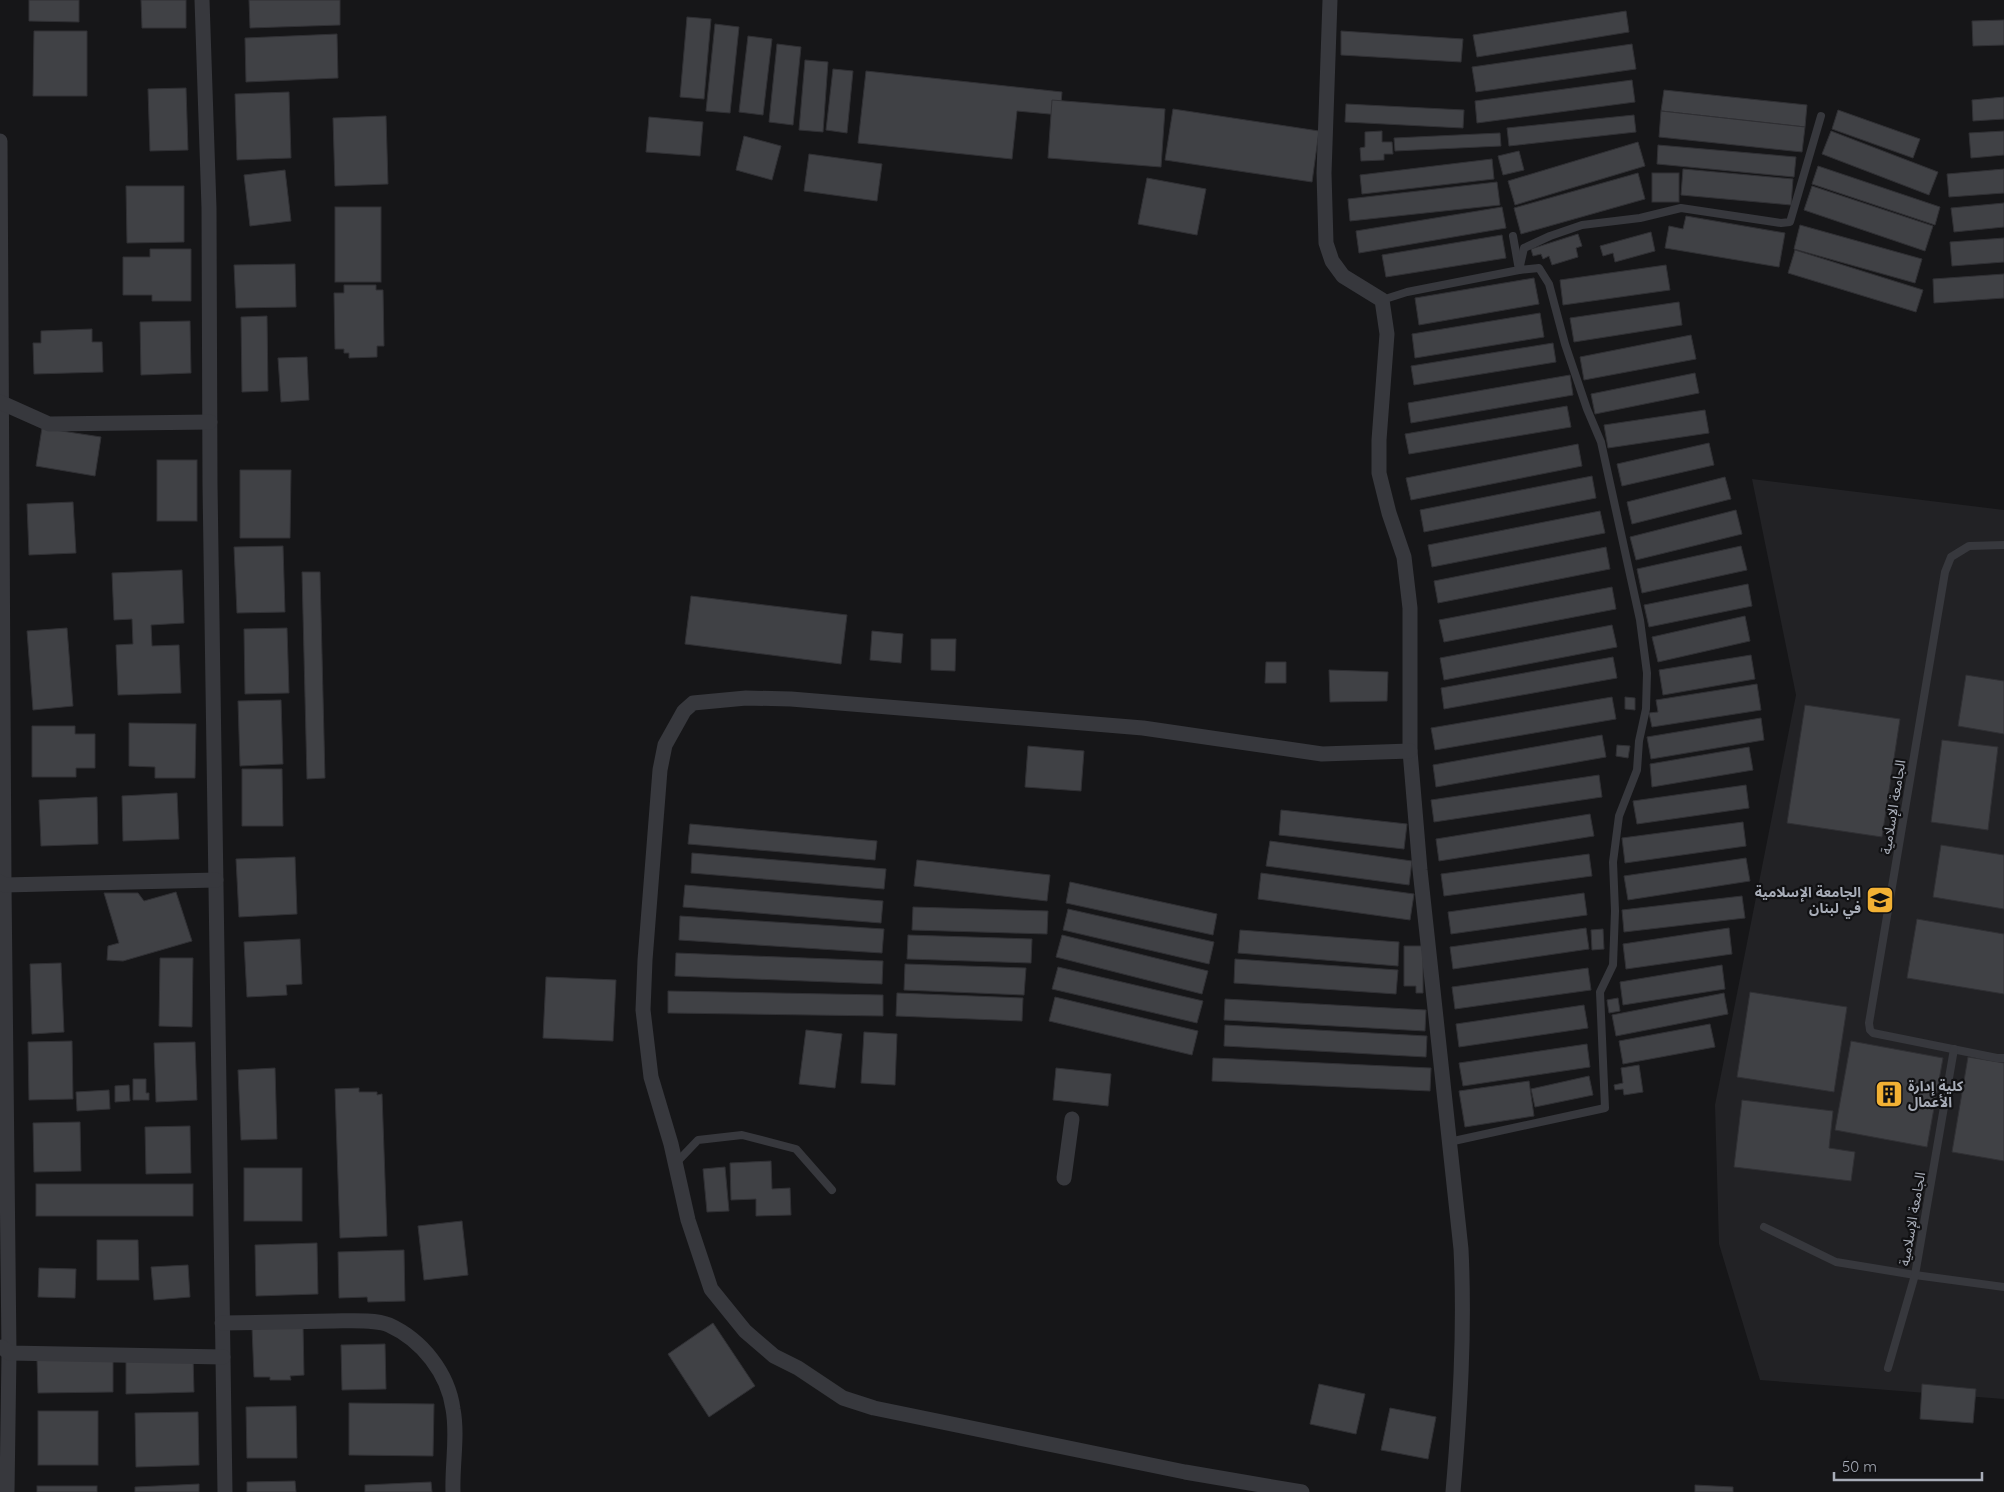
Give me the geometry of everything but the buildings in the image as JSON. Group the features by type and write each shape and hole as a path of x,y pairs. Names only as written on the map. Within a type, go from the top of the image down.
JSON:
{"street":[{"path":"202,0 209,208 224,1492"},
{"path":"1330,0 1324,173 1326,243 1332,261 1343,276 1382,300 1387,334 1379,440 1379,473 1389,513 1404,557 1409,600 1410,751 1420,870 1461,1249 1464,1308 1460,1411 1453,1492"},
{"path":"0,141 4,1350 7,1492"},
{"path":"1,403 50,424 210,422"},
{"path":"1302,1492 1185,1472 874,1408 843,1398 798,1368 774,1356 745,1331 710,1289 688,1220 676,1163 651,1077 643,1010 645,960 660,770 665,745 684,711 693,703 746,698 791,699 1143,728 1322,754 1410,751"},
{"path":"2,883 216,880"},
{"path":"1064,1178 1072,1119"},
{"path":"222,1322 358,1321 388,1324 409,1337 433,1359 445,1381 453,1407 455,1432 453,1492"},
{"path":"4,1350 223,1358"}],"lane":[{"path":"1519,270 1524,248 1550,236 1582,225 1640,218 1682,208 1781,223 1790,222 1821,116"},
{"path":"1514,236 1519,270"},
{"path":"1382,300 1407,292 1519,270 1539,268 1549,284 1565,344 1587,409 1601,442 1640,620 1647,673 1646,709 1637,770 1619,816 1612,862 1615,911 1613,966 1600,992 1605,1108 1449,1142"},
{"name":"الجامعة الإسلامية","path":"2004,546 1969,546 1951,557 1945,572 1869,1023 1872,1033 2004,1058"},
{"name":"الجامعة الإسلامية","path":"1888,1368 1915,1276 1954,1049"},
{"path":"676,1163 698,1140 742,1135 796,1149 832,1190"},
{"name":"الجامعة الإسلامية","path":"1764,1227 1836,1262 1915,1276 2004,1287"}],"shaded area":[{"name":"الجامعة الإسلامية في لبنان","path":"1752,479 2004,510 2004,1399 1760,1380 1719,1244 1715,1105 1796,695"}],"place":[{"name":"الجامعة الإسلامية في لبنان","path":"1880,900"},
{"name":"كلية إدارة الأعمال","path":"1889,1094"}]}
